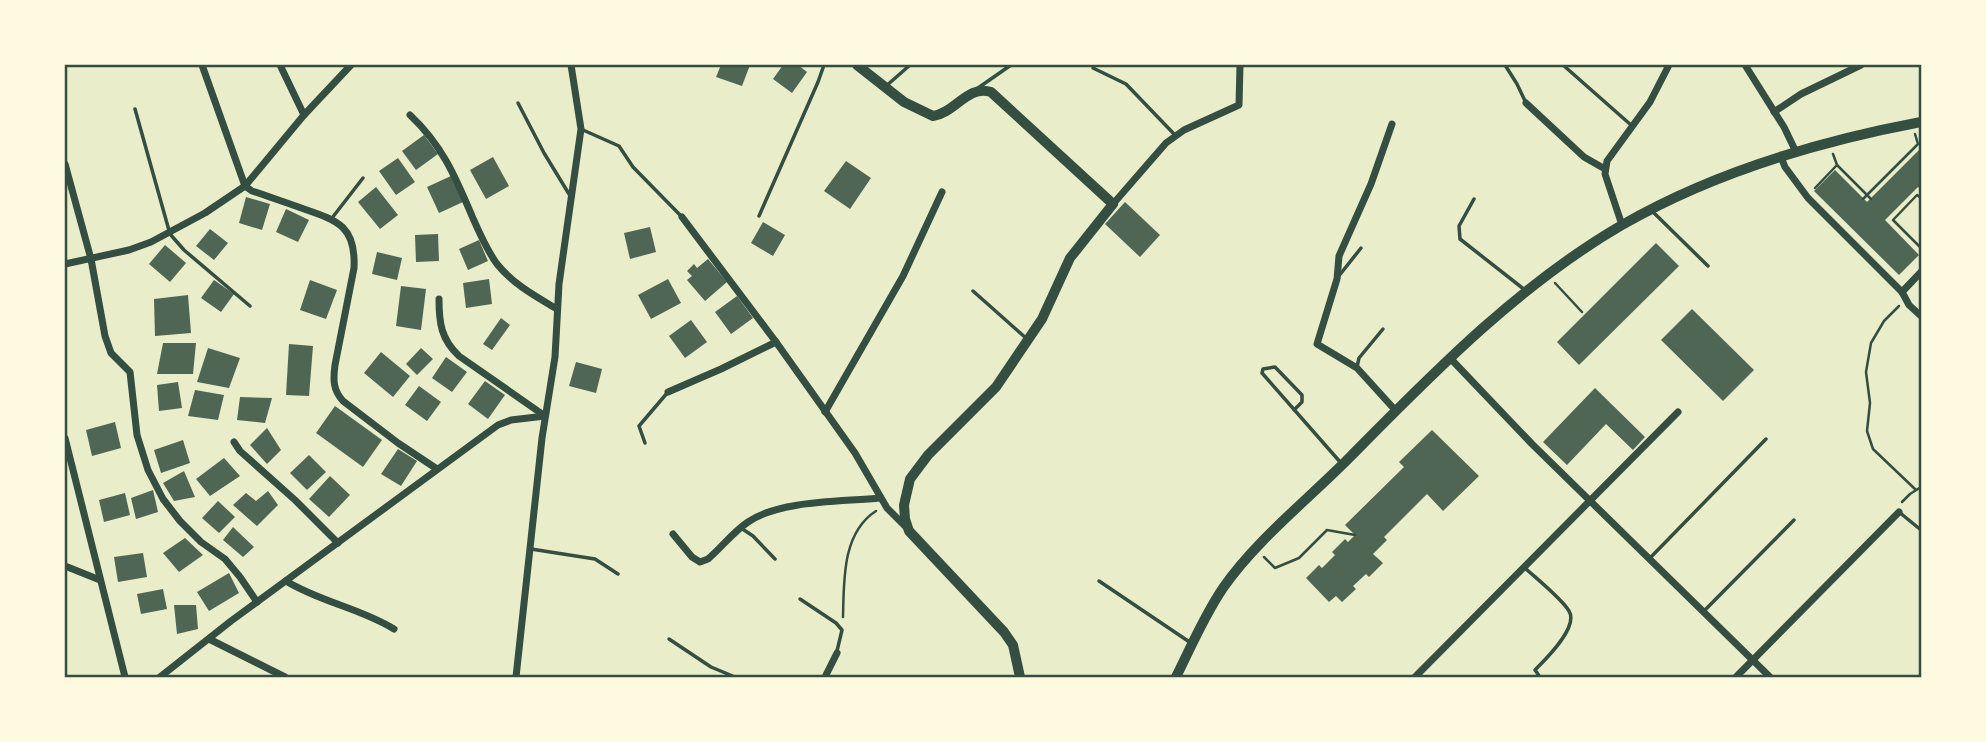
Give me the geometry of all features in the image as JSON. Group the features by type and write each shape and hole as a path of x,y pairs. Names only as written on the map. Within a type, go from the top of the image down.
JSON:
{"main road":[{"path":"1176,677 1223,589 1256,549 1450,358 1548,276 1622,225 1714,181 1796,152 1917,122"}],"street":[{"path":"202,65 245,186 252,191 332,219 348,233 355,251 354,268 335,365 333,382 336,393 398,443 437,469"},
{"path":"280,65 304,115"},
{"path":"65,264 129,250 170,234 245,186 304,115 351,65"},
{"path":"516,677 545,416 555,356 557,309 570,196 581,129 571,65"},
{"path":"857,65 918,110 933,116 948,111 975,91 981,89 990,92 1114,204"},
{"path":"912,534 905,519 904,505 906,491 914,472 996,387 1052,301 1070,258 1166,143 1175,135 1239,105 1240,65"},
{"path":"1622,225 1605,169 1612,152 1650,102 1669,65"},
{"path":"1745,65 1784,127 1796,152"},
{"path":"1774,112 1801,94 1861,65"},
{"path":"1526,103 1584,157 1605,169"},
{"path":"410,115 427,131 441,150 486,246 497,263 513,281 557,309"},
{"path":"1392,124 1371,184 1339,256 1337,279 1317,344 1357,368 1396,411"},
{"path":"1780,157 1784,167 1808,198 1921,316"},
{"path":"65,164 90,259 105,336 111,353 131,372 137,435 148,470 163,499 180,521 201,542 225,559 257,602"},
{"path":"825,412 903,276 942,191"},
{"path":"682,217 855,453 887,508 1004,632 1013,645 1020,677"},
{"path":"1904,296 1921,271"},
{"path":"439,299 441,332 448,346 545,416"},
{"path":"668,392 776,342"},
{"path":"1450,358 1476,388 1769,677"},
{"path":"1415,677 1678,412"},
{"path":"160,677 257,602 498,425 511,420 545,416"},
{"path":"65,438 125,677"},
{"path":"234,442 240,451 338,542"},
{"path":"673,534 692,557 700,562 708,559 741,528 766,512 880,498"},
{"path":"1736,677 1899,512"},
{"path":"65,566 100,580"},
{"path":"286,581 313,596 375,617 394,629"},
{"path":"209,639 285,677"},
{"path":"825,677 837,653"}],"lane":[{"path":"759,216 824,65"},
{"path":"884,87 910,65"},
{"path":"975,91 1010,65"},
{"path":"1505,65 1526,103"},
{"path":"1563,65 1632,125"},
{"path":"1093,68 1126,84 1175,135"},
{"path":"518,103 570,196"},
{"path":"135,109 170,234 184,250 250,306"},
{"path":"581,129 619,146 633,167 682,217"},
{"path":"332,219 363,178"},
{"path":"1474,199 1459,226 1460,239 1527,293"},
{"path":"1651,210 1708,267"},
{"path":"1337,279 1361,248"},
{"path":"973,291 1029,340"},
{"path":"1357,368 1359,358 1383,329"},
{"path":"1294,410 1302,402 1302,395 1275,367 1263,369 1262,373 1294,410 1343,465"},
{"path":"645,443 639,426 668,392"},
{"path":"1648,559 1766,439"},
{"path":"1899,512 1921,530"},
{"path":"1702,612 1794,520"},
{"path":"741,528 775,559"},
{"path":"529,548 594,559 618,573"},
{"path":"1525,568 1571,612 1572,623 1566,633 1535,670 1541,677"},
{"path":"1099,582 1192,644"},
{"path":"800,598 842,630 837,653"},
{"path":"668,639 711,667 735,677"}],"path":[{"path":"1863,199 1920,146 1917,122"},
{"path":"1810,194 1837,165 1871,199"},
{"path":"1893,220 1917,195 1921,198"},
{"path":"1888,216 1920,245"},
{"path":"1548,276 1581,312"},
{"path":"1904,296 1871,343 1866,372 1870,403 1867,431 1873,449 1916,490"},
{"path":"1899,512 1906,498 1921,487"},
{"path":"842,630 846,560 852,540 868,516 876,510 887,508"},
{"path":"1256,549 1275,568 1299,558 1327,530 1355,535"}],"building":[{"path":"721,65 750,65 742,86 716,77"},
{"path":"783,65 798,65 807,72 792,93 773,79"},
{"path":"424,135 438,154 416,170 402,151"},
{"path":"1919,150 1921,190 1918,187 1885,220 1919,255 1899,275 1814,191 1835,170 1867,202"},
{"path":"493,157 509,186 486,199 470,170"},
{"path":"398,158 415,182 396,195 379,171"},
{"path":"846,161 871,178 850,209 824,191"},
{"path":"451,176 463,202 439,213 427,187"},
{"path":"376,187 398,215 380,229 358,202"},
{"path":"246,197 270,204 262,230 239,223"},
{"path":"1125,202 1160,235 1140,257 1105,224"},
{"path":"286,209 309,220 298,242 276,232"},
{"path":"763,222 785,235 773,256 751,243"},
{"path":"650,227 656,252 630,259 624,233"},
{"path":"210,229 228,243 214,260 196,246"},
{"path":"438,234 439,261 416,262 415,235"},
{"path":"479,240 488,261 468,270 459,249"},
{"path":"1656,243 1679,266 1579,365 1557,342"},
{"path":"165,245 186,263 170,282 149,264"},
{"path":"377,252 402,258 397,280 372,274"},
{"path":"708,259 727,282 705,301 687,280 692,276 687,271 694,264 697,268"},
{"path":"489,279 492,304 466,308 463,283"},
{"path":"668,279 681,303 651,319 638,295"},
{"path":"214,280 234,294 221,312 201,298"},
{"path":"310,280 337,290 326,319 300,310"},
{"path":"401,286 426,289 421,330 396,326"},
{"path":"188,295 191,333 155,336 154,299"},
{"path":"737,296 753,318 731,334 715,312"},
{"path":"1692,309 1754,370 1723,401 1661,340"},
{"path":"501,318 510,325 492,350 483,344"},
{"path":"691,320 707,342 685,358 669,336"},
{"path":"163,343 196,343 193,374 157,374"},
{"path":"289,344 313,346 309,396 286,395"},
{"path":"208,348 240,358 229,388 197,382"},
{"path":"421,348 433,359 417,375 406,364"},
{"path":"381,352 410,376 393,397 364,373"},
{"path":"446,357 467,372 452,392 432,378"},
{"path":"576,362 602,369 596,393 569,386"},
{"path":"485,381 505,395 488,419 468,404"},
{"path":"178,382 182,408 159,411 157,385"},
{"path":"419,386 441,402 427,421 405,405"},
{"path":"1595,388 1645,437 1633,450 1606,424 1567,465 1543,442"},
{"path":"195,390 224,395 218,420 188,416"},
{"path":"240,397 272,398 265,423 237,420"},
{"path":"335,406 382,440 363,467 316,433"},
{"path":"115,422 121,448 92,456 86,430"},
{"path":"267,428 281,450 267,464 250,445"},
{"path":"1432,430 1479,476 1443,511 1427,494 1384,537 1387,540 1373,554 1383,563 1369,577 1366,574 1353,586 1356,589 1342,602 1336,596 1329,602 1306,578 1319,565 1322,568 1335,555 1332,552 1345,539 1348,542 1355,535 1345,525 1404,467 1399,462"},
{"path":"183,440 190,463 161,473 154,450"},
{"path":"398,449 417,461 401,486 381,474"},
{"path":"309,455 326,472 307,490 290,473"},
{"path":"224,458 240,476 210,496 196,479"},
{"path":"184,471 195,497 174,501 163,483"},
{"path":"330,476 350,495 329,517 309,499"},
{"path":"153,490 158,512 136,519 131,498"},
{"path":"268,491 278,505 257,526 233,505 246,493 256,501"},
{"path":"125,493 130,515 104,522 99,500"},
{"path":"218,501 235,517 219,533 202,518"},
{"path":"233,527 254,547 243,557 223,540"},
{"path":"185,538 203,555 179,572 163,553"},
{"path":"143,553 147,577 118,582 114,557"},
{"path":"229,573 239,593 209,611 197,592"},
{"path":"163,589 167,609 141,614 137,594"},
{"path":"174,605 196,605 198,629 177,634"}]}
